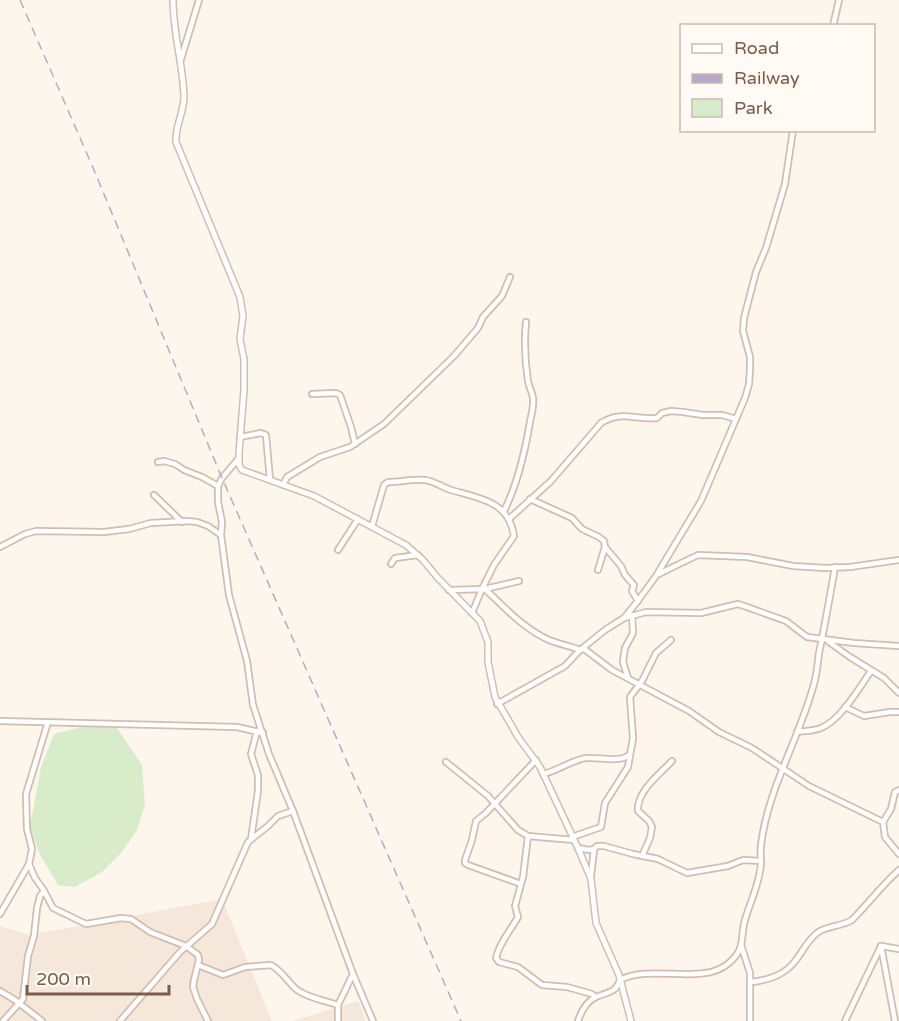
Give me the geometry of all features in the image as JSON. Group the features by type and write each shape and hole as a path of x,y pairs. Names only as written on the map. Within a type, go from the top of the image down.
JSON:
{"street":[{"path":"173,0 173,20 181,59 184,100 176,132 176,142 241,304 240,339 244,356 244,390 239,465 242,470 314,496 406,545 480,621 488,642 488,662 497,704 536,760 591,879"},
{"path":"181,59 200,0"},
{"path":"833,24 839,0"},
{"path":"624,618 656,576 701,501 745,398 749,384 750,357 743,331 744,318 756,272 766,248 785,184 793,132"},
{"path":"283,485 287,477 320,457 356,444 384,424 454,356 478,328 483,317 502,296 510,277"},
{"path":"504,511 516,483 526,445 534,398 528,382 524,344 526,322"},
{"path":"312,394 340,394 356,444"},
{"path":"509,519 551,481 601,423 613,417 657,418 662,413 671,411 722,415 736,419"},
{"path":"240,437 261,433 266,435 270,480"},
{"path":"238,458 218,486 218,501 229,595 247,661 253,705 277,776 293,811 353,974 373,1021"},
{"path":"158,462 175,464 218,486"},
{"path":"372,526 384,485 388,483 427,480 471,495 504,511 514,533 513,538 494,565 472,613"},
{"path":"154,495 182,522"},
{"path":"530,500 572,518 582,529 599,537 625,575 634,583 632,591 638,601"},
{"path":"338,550 358,519"},
{"path":"0,547 36,531 104,532 151,523 190,521 208,526 221,535"},
{"path":"598,570 605,547"},
{"path":"391,564 395,558 418,555"},
{"path":"656,576 698,555 747,557 793,566 835,567 899,560"},
{"path":"578,1021 584,1008 595,997 615,990 620,980 632,975 708,973 724,967 737,955 744,937 743,926 759,873 765,824 815,680 824,640 835,567"},
{"path":"449,590 483,589 519,581"},
{"path":"483,589 517,619 541,636 582,649 612,670 689,711 719,732 747,745 809,786 883,822"},
{"path":"497,704 565,666 605,630 624,618 646,612 701,613 742,605 786,621 807,637 899,646"},
{"path":"628,678 624,668 624,654 633,633 632,615"},
{"path":"446,762 488,796 514,826 528,836 573,838 601,827 605,803 626,770 633,738 630,697 656,653 671,640"},
{"path":"824,640 884,678 899,693"},
{"path":"797,732 823,727 835,719 872,670"},
{"path":"845,707 864,716 899,712"},
{"path":"0,721 237,727 263,733"},
{"path":"0,914 29,864 32,849 27,829 26,794 48,722"},
{"path":"251,839 258,775 251,754 257,731"},
{"path":"543,774 584,758 623,759 629,755"},
{"path":"522,884 465,863 474,836 476,821 536,760"},
{"path":"642,856 652,830 649,821 638,811 638,803 645,791 672,761"},
{"path":"899,790 895,792 891,809 883,822 885,837 899,854"},
{"path":"120,1021 186,946 212,924 245,845 278,816 293,811"},
{"path":"528,836 522,884 515,906 518,917 497,954 497,960 518,967 542,985 567,987 592,994 595,997"},
{"path":"578,848 589,850 597,846 604,846 662,861 687,873 728,866 743,860 761,861"},
{"path":"594,849 591,879 596,923 620,980 631,1021"},
{"path":"29,864 53,908 83,923 130,919 150,932 186,946 199,957 193,987 208,1021"},
{"path":"751,982 766,981 786,971 796,961 810,939 827,927 852,920 899,870"},
{"path":"3,1021 23,999 26,965 34,936 37,908 44,891"},
{"path":"741,945 751,982 750,1021"},
{"path":"881,946 899,949"},
{"path":"845,1021 881,946"},
{"path":"881,946 895,1021"},
{"path":"198,965 223,975 245,967 271,965 297,990 338,1005"},
{"path":"338,1021 338,1005 353,974"},
{"path":"0,991 42,1021"}],"shaded area":[{"path":"222,899 272,1021 0,1021 0,926 30,935"},
{"path":"358,1001 366,1021 292,1021"}],"green space":[{"path":"85,726 117,728 142,765 145,805 137,830 121,853 102,872 75,887 58,885 39,853 30,827 41,767 54,734"}],"railway":[{"path":"20,0 94,170 222,478 461,1021"}]}
